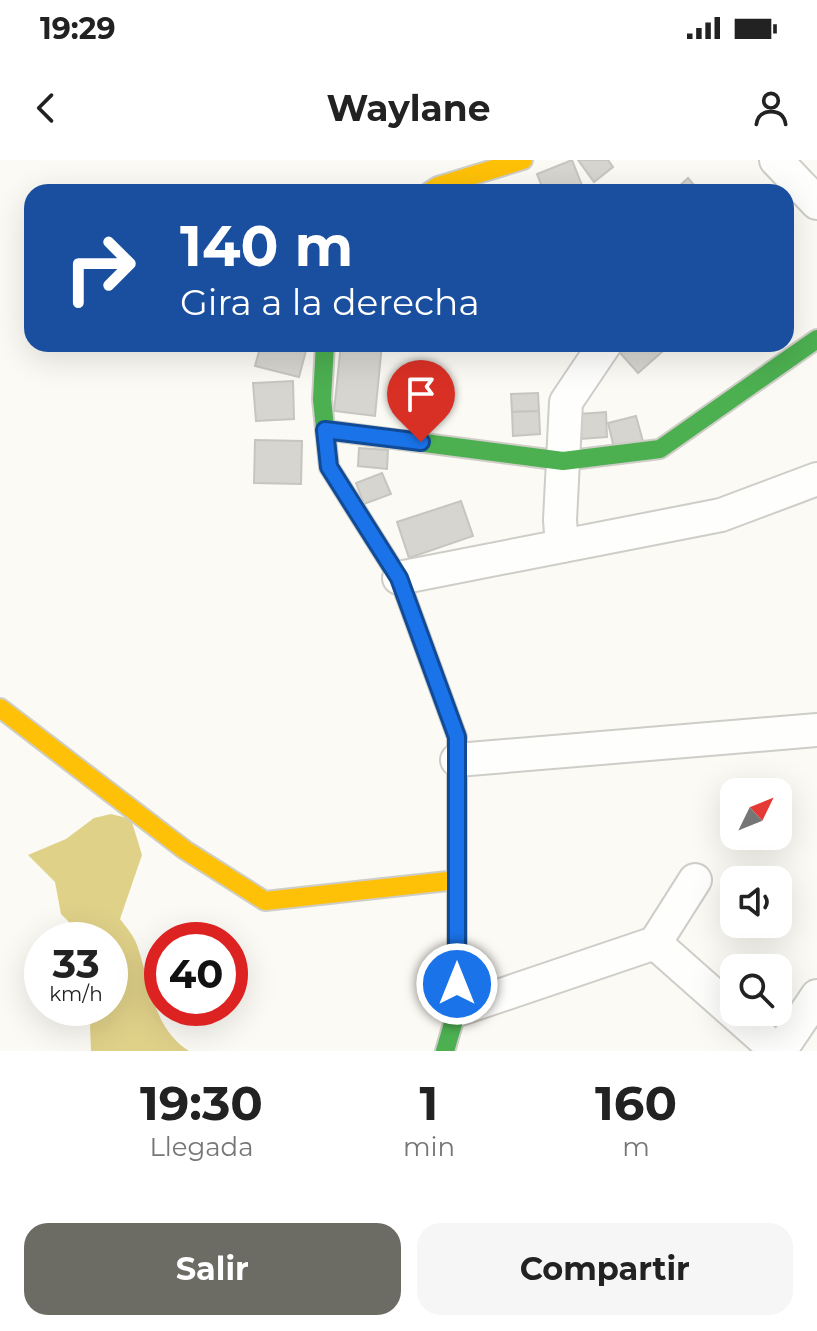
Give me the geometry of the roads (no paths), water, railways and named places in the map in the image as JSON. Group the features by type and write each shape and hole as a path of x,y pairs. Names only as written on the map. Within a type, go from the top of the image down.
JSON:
{"street":[{"path":"445,184 523,160"},
{"path":"794,186 817,203"},
{"path":"325,430 563,461 660,449 817,339"},
{"path":"325,352 322,399 329,467 399,578 457,737 457,1010 445,1051"},
{"path":"562,546 566,402 600,352"},
{"path":"399,578 721,515 817,479"},
{"path":"0,708 185,850 265,901 457,880"},
{"path":"457,760 817,730"},
{"path":"457,1010 655,943 695,880"},
{"path":"655,943 779,1051 817,996"}]}
